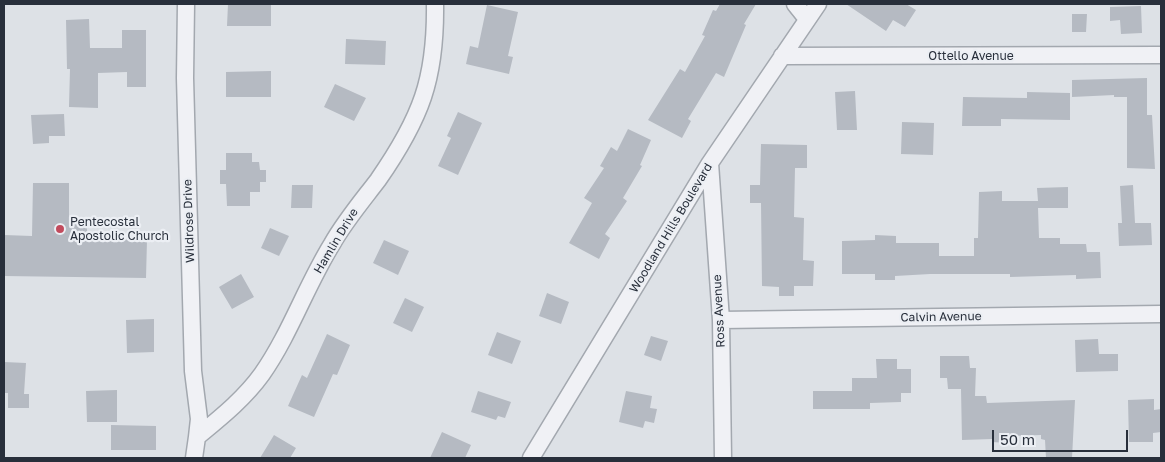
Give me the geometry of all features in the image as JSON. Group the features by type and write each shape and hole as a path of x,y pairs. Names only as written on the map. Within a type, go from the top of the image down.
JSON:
{"street":[{"name":"Wildrose Drive","path":"186,4 185,88 194,371 199,420 197,437"},
{"name":"Hamlin Drive","path":"197,437 236,403 261,376 276,353 331,246 351,213 397,150 419,111 430,75 435,39 435,4"},
{"path":"795,4 807,19"},
{"name":"Woodland Hills Boulevard","path":"531,458 710,163 818,4"},
{"name":"Ottello Avenue","path":"782,56 1161,55"},
{"name":"Ross Avenue","path":"710,163 721,320 723,458"},
{"name":"Calvin Avenue","path":"721,320 1161,314"},
{"path":"194,458 197,437"}],"building":[{"path":"228,4 271,4 271,26 227,26"},
{"path":"720,4 756,4 744,24 746,25 724,77 716,73 688,119 691,121 682,138 648,120 680,69 685,72 705,36 702,35 713,10 716,11"},
{"path":"846,4 906,4 916,10 905,27 893,20 886,31"},
{"path":"487,5 518,12 508,56 513,57 509,74 466,64 470,46 478,48"},
{"path":"1141,6 1142,33 1121,34 1120,20 1110,21 1110,7"},
{"path":"1072,14 1087,14 1086,32 1072,32"},
{"path":"89,19 90,48 122,48 122,30 146,30 146,87 127,87 127,72 98,73 98,108 69,107 70,69 67,69 66,20"},
{"path":"346,39 386,41 385,65 345,64"},
{"path":"271,71 271,97 226,97 226,72"},
{"path":"1147,78 1147,115 1152,115 1155,169 1127,168 1127,97 1114,97 1114,95 1072,97 1072,80"},
{"path":"335,84 366,98 354,121 324,107"},
{"path":"855,91 857,130 837,130 835,92"},
{"path":"1027,92 1070,93 1070,120 1001,119 1001,126 962,126 963,97 1027,98"},
{"path":"458,112 482,123 458,175 438,166 451,138 447,136"},
{"path":"64,114 65,136 49,136 49,143 33,144 31,115"},
{"path":"902,122 934,123 933,155 901,154"},
{"path":"628,129 651,140 640,165 642,166 623,198 627,201 605,234 610,238 599,259 569,243 592,203 584,198 604,168 600,166 611,147 617,151"},
{"path":"761,144 807,145 807,168 795,168 794,217 804,218 803,260 814,261 813,286 794,286 794,296 779,296 779,287 762,286 761,203 750,203 750,185 760,185"},
{"path":"226,153 252,153 252,162 259,162 260,170 266,170 266,182 260,182 260,192 250,192 250,206 227,206 226,184 220,184 220,170 226,170"},
{"name":"Pentecostal Apostolic Church","path":"33,183 69,183 69,222 87,223 87,239 147,240 146,278 4,276 4,235 32,236"},
{"path":"292,185 313,185 312,208 291,208"},
{"path":"1133,185 1135,223 1151,223 1152,245 1119,246 1118,223 1122,223 1120,186"},
{"path":"1068,187 1068,208 1038,208 1039,238 1060,238 1060,244 1086,244 1087,252 1100,252 1101,278 1076,279 1076,275 1010,277 1010,274 930,274 895,276 895,280 875,280 875,274 842,274 842,241 875,240 875,235 896,236 896,243 939,243 939,256 974,256 974,238 978,238 979,192 1002,191 1002,201 1038,201 1037,188"},
{"path":"270,228 289,236 279,256 261,248"},
{"path":"384,240 409,251 398,275 373,263"},
{"path":"241,274 254,297 232,309 219,287"},
{"path":"547,293 569,302 561,324 539,316"},
{"path":"405,298 424,307 412,332 393,323"},
{"path":"154,319 154,352 127,353 126,320"},
{"path":"497,332 521,341 512,364 488,355"},
{"path":"327,334 350,345 337,375 333,374 314,417 288,406 302,375 307,378"},
{"path":"651,336 668,341 661,361 644,355"},
{"path":"1098,339 1099,354 1118,354 1118,371 1076,372 1075,340"},
{"path":"940,356 969,356 970,368 976,368 975,396 986,396 987,403 1075,400 1072,458 1046,458 1045,440 1041,439 1041,435 1008,436 1008,443 992,442 992,439 962,440 961,389 948,389 947,378 940,378"},
{"path":"876,359 897,359 897,369 911,369 911,393 901,393 901,402 870,403 870,409 813,409 813,391 852,391 852,378 877,378"},
{"path":"4,362 26,363 24,394 29,394 29,408 8,408 8,393 4,393"},
{"path":"117,390 117,422 87,422 86,391"},
{"path":"478,391 511,402 505,418 498,416 496,420 471,412"},
{"path":"626,391 652,396 650,408 657,409 654,423 645,421 643,428 619,422"},
{"path":"1154,399 1154,410 1161,409 1161,432 1153,433 1153,442 1129,442 1128,400"},
{"path":"111,425 156,426 156,450 111,450"},
{"path":"442,432 471,445 465,458 430,458"},
{"path":"274,435 296,448 290,458 260,458"}],"place":[{"name":"Pentecostal Apostolic Church","path":"60,229"}]}
